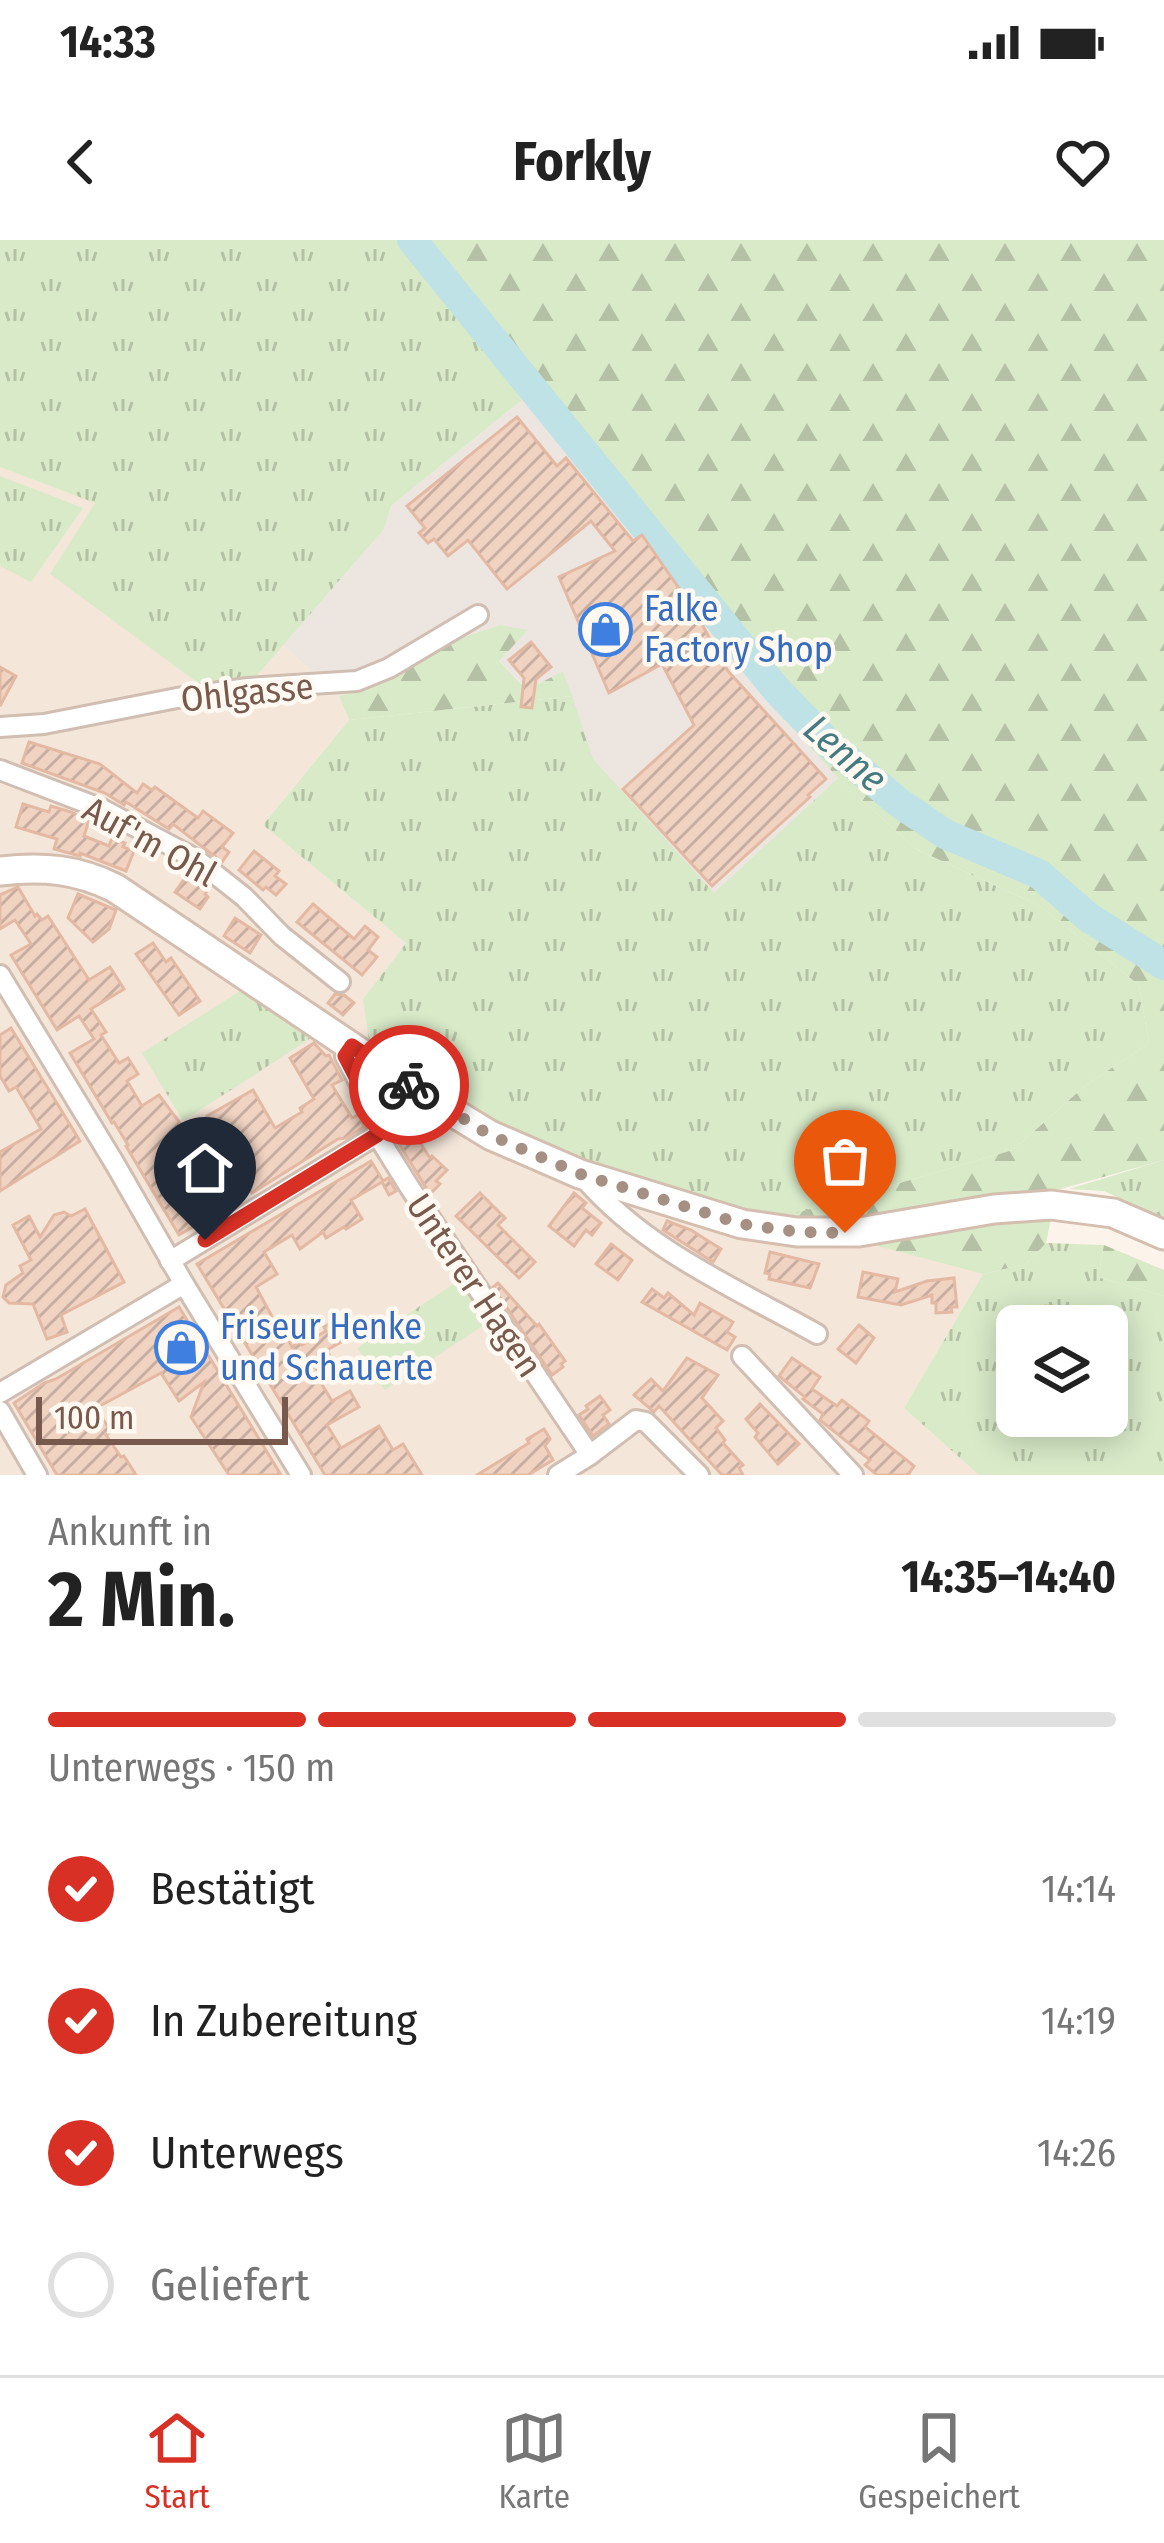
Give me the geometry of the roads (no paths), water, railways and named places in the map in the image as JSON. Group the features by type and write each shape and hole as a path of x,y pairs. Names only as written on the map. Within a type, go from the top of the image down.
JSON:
{"street":[{"name":"Ohlgasse","path":"0,727 44,724 248,688 357,681 389,668 478,615"},
{"name":"Auf'm Ohl","path":"0,770 102,809 196,859 340,982"},
{"path":"0,872 50,868 115,888 410,1086 490,1135 580,1174 742,1224 797,1232 859,1232 994,1209 1051,1205 1113,1214 1164,1235"},
{"path":"0,975 302,1475"},
{"path":"0,1017 20,1005"},
{"name":"Unterer Hagen","path":"352,1046 345,1056 377,1117 377,1135 590,1455"},
{"path":"170,1261 377,1135"},
{"path":"580,1174 606,1202 672,1254 817,1334"},
{"path":"0,1393 184,1284"},
{"path":"742,1356 854,1475"},
{"path":"0,1412 38,1475"},
{"path":"558,1475 630,1422 641,1420 699,1475"}],"waterway":[{"name":"Lenne","path":"412,240 776,689 828,743 945,834 1039,874 1088,917 1164,965"}],"place":[{"name":"Falke Factory Shop","path":"605,629"},
{"name":"Friseur Henke und Schauerte","path":"181,1347"}]}
